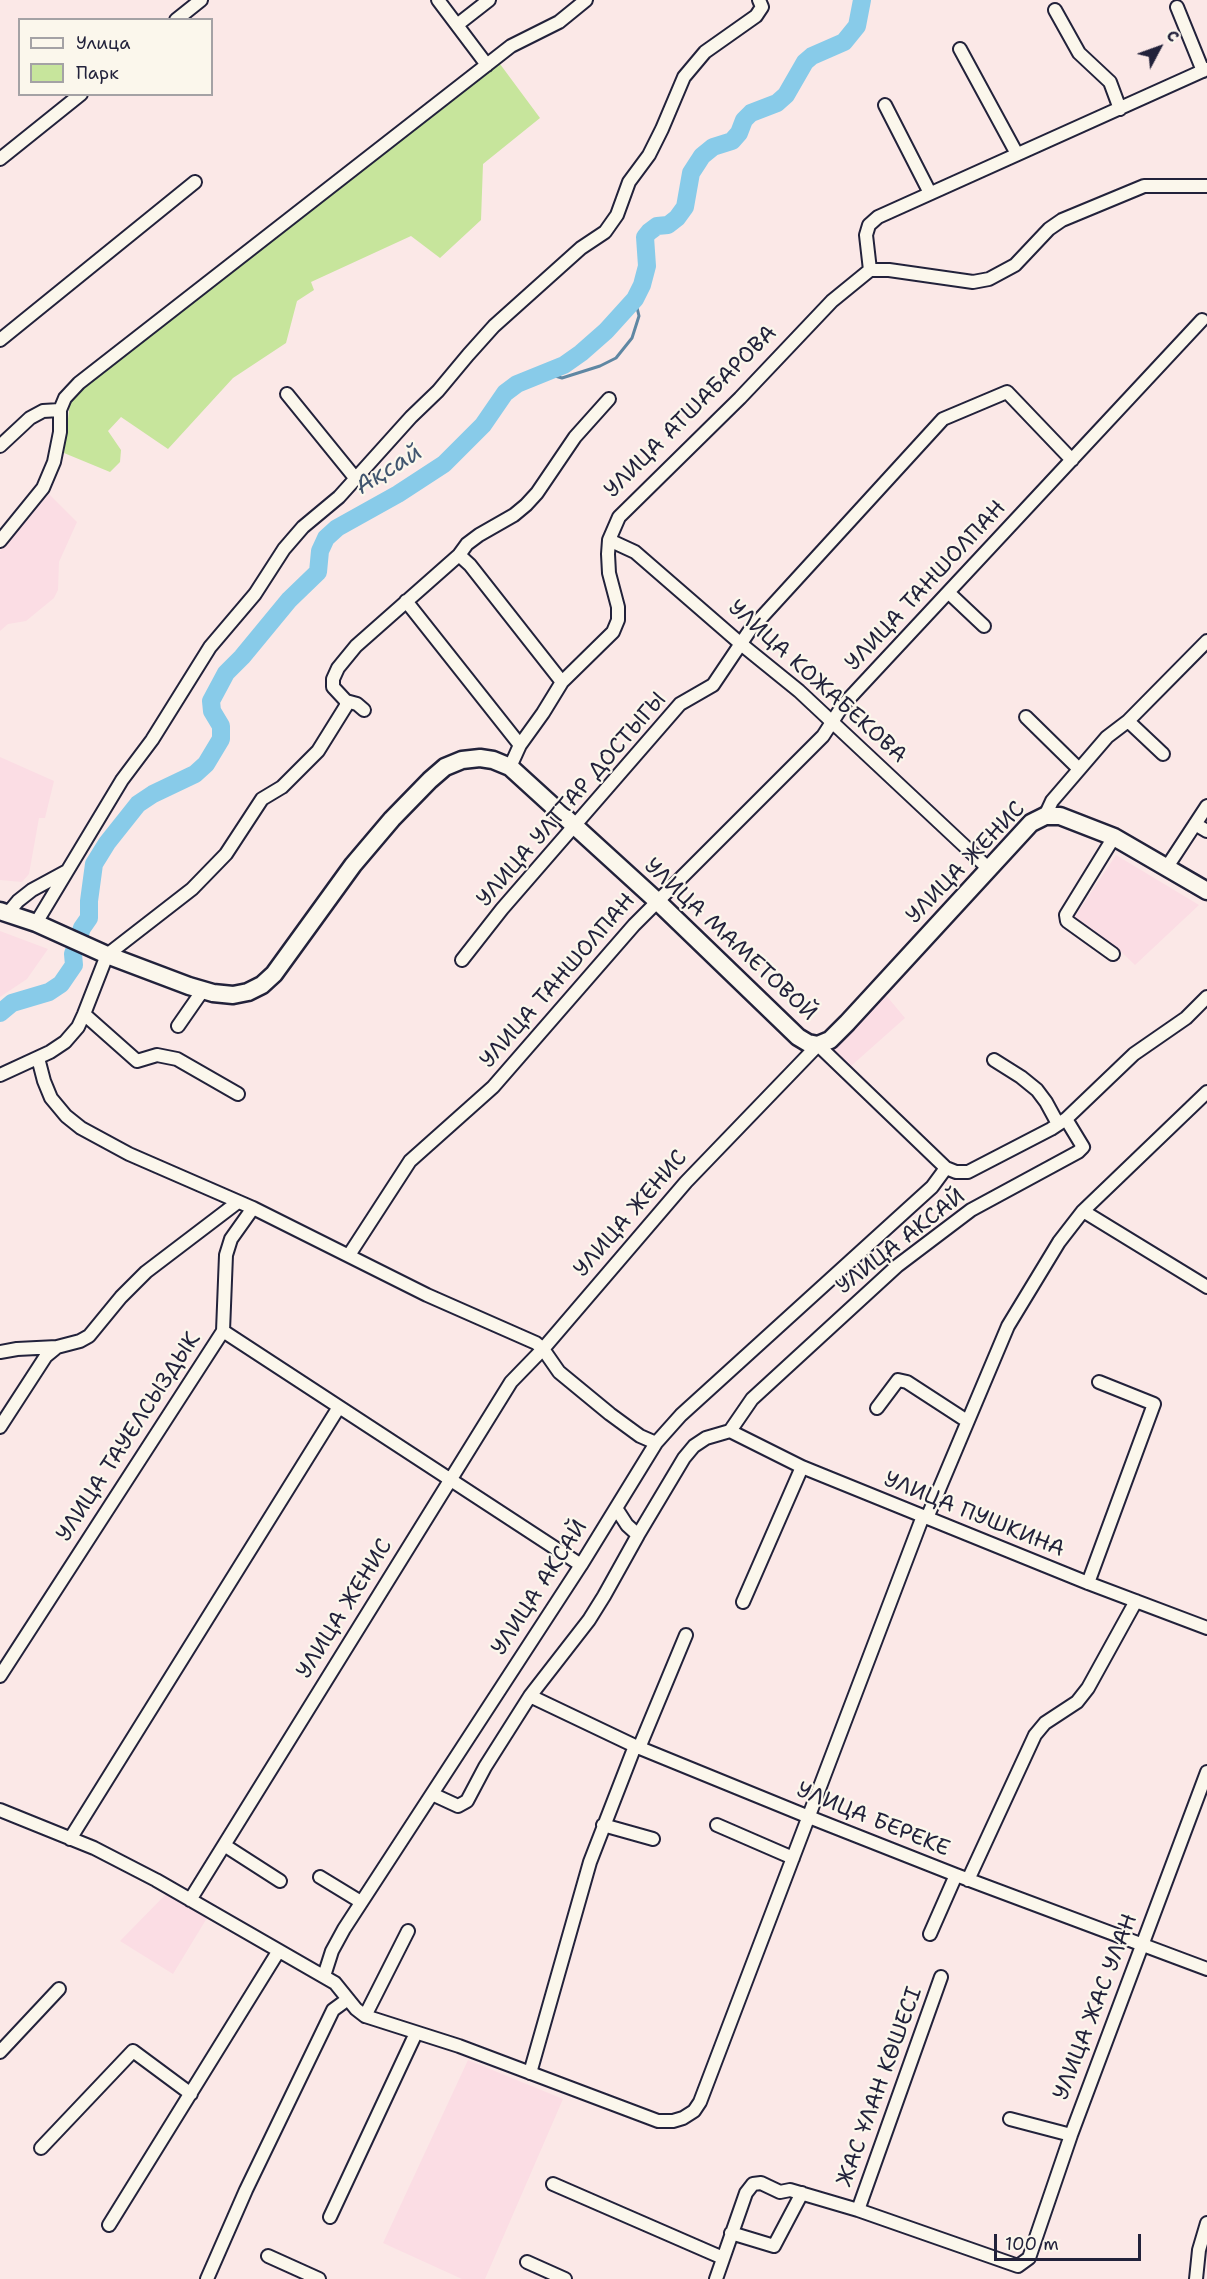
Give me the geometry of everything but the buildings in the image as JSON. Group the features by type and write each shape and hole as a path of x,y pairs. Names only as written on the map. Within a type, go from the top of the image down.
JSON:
{"main road":[{"path":"4,912 36,923 107,955 203,990 233,995 248,992 262,985 274,974 353,865 392,819 430,780 446,767 462,760 480,758 494,760 510,767"},
{"name":"УЛИЦА МАМЕТОВОЙ","path":"510,767 657,901 798,1037 808,1043 818,1045"},
{"path":"1045,816 1060,816 1114,837 1207,891"},
{"name":"УЛИЦА ЖЕНИС","path":"818,1045 830,1040 847,1023 1031,823 1045,816"}],"street":[{"path":"178,18 201,0"},
{"path":"438,0 487,64"},
{"path":"457,25 489,0"},
{"path":"0,541 43,488 54,462 60,432 60,410 65,398 79,383 487,64 511,46 559,22 586,0"},
{"path":"36,923 122,780 152,740 210,647 255,594 284,549 303,527 339,497 356,479 411,417 438,391 494,326 581,248 605,232 617,215 629,182 649,155 684,77 705,52 756,16 762,7 759,0"},
{"path":"1177,7 1205,70 878,216 869,225 866,235 870,270 889,270 973,282 989,279 1015,265 1049,229 1062,220 1144,186 1207,186"},
{"path":"1055,10 1079,53 1110,82 1120,109"},
{"path":"960,50 1017,154"},
{"path":"0,159 79,96"},
{"path":"885,105 930,193"},
{"path":"0,340 195,182"},
{"name":"УЛИЦА АТШАБАРОВА","path":"510,767 519,744 543,713 562,682 613,632 618,620 618,608 609,573 609,540 619,517 741,398 832,301 870,270"},
{"name":"УЛИЦА ТАНШОЛПАН","path":"349,1255 410,1161 493,1087 634,924 823,736 843,705 1202,320"},
{"name":"УЛИЦА УЛТТАР ДОСТЫГЫ","path":"462,960 680,704 713,685 750,630 943,419 1007,392 1072,460"},
{"path":"288,394 356,479"},
{"path":"364,710 357,704 346,700 333,687 333,679 338,668 356,646 459,555 467,544 526,505 537,493 575,437 609,399"},
{"path":"0,446 30,418 43,411 60,410"},
{"name":"УЛИЦА КОЖАБЕКОВА","path":"609,540 635,552 799,691 988,868"},
{"path":"459,555 470,565 562,682"},
{"path":"949,593 984,626"},
{"path":"406,601 519,744"},
{"name":"УЛИЦА ЖЕНИС","path":"1045,816 1052,801 1107,737 1128,721 1207,641"},
{"path":"0,1075 38,1058 65,1042 78,1027 107,955 192,889 226,854 262,800 282,787 318,751 342,713 346,700"},
{"path":"1026,717 1079,769"},
{"path":"1128,721 1162,754"},
{"path":"1167,867 1207,806"},
{"path":"1195,824 1207,831"},
{"path":"1113,954 1067,921 1066,915 1114,837"},
{"path":"4,912 32,890 67,872"},
{"path":"178,1026 203,990"},
{"path":"994,1060 1037,1090 1062,1122 1134,1054 1186,1018 1207,997"},
{"path":"84,1014 137,1061 157,1055 177,1059 238,1094"},
{"name":"УЛИЦА ЖЕНИС","path":"190,1900 452,1481 511,1382 543,1349 686,1182 818,1045"},
{"name":"УЛИЦА МАМЕТОВОЙ","path":"818,1045 946,1168"},
{"path":"38,1058 51,1098 66,1116 81,1128 129,1154 253,1208 427,1294 536,1344 543,1349 560,1372 610,1414 640,1436 656,1443"},
{"path":"0,1810 122,1862 190,1900 278,1952 324,1976 334,1983 365,2016 459,2046 658,2121 683,2118 694,2111 700,2102 925,1517 1008,1326 1059,1242 1083,1211 1207,1092"},
{"name":"УЛИЦА АКСАЙ","path":"324,1976 332,1951 362,1902 581,1565 656,1443 681,1415 932,1187 946,1168 956,1172 968,1172 1062,1122 1083,1147 1078,1152 971,1210 897,1266 752,1399 730,1431"},
{"path":"0,1352 57,1347 80,1341 89,1336 121,1297 146,1272 238,1202"},
{"name":"УЛИЦА ТАУЕЛСЫЗДЫК","path":"0,1676 223,1331 226,1255 231,1239 253,1208"},
{"path":"1083,1211 1207,1287"},
{"path":"223,1331 581,1565"},
{"path":"0,1427 46,1356 57,1347"},
{"path":"877,1408 898,1380 908,1382 967,1421"},
{"path":"1088,1583 1154,1404 1099,1382"},
{"path":"70,1839 339,1407"},
{"path":"432,1794 458,1806 467,1801 485,1767 530,1696 589,1620 684,1458 694,1446 706,1438 730,1431"},
{"name":"УЛИЦА ПУШКИНА","path":"730,1431 802,1467 1088,1583 1207,1628"},
{"path":"743,1602 802,1467"},
{"path":"616,1508 627,1525 638,1535"},
{"path":"930,1934 1035,1735 1045,1723 1077,1702 1088,1688 1136,1601"},
{"path":"530,2073 572,1922 603,1824 686,1635"},
{"name":"УЛИЦА БЕРЕКЕ","path":"530,1696 637,1747 809,1817 1207,1969"},
{"name":"УЛИЦА ЖАС УЛАН","path":"858,2210 1018,2266 1029,2258 1071,2135 1207,1772"},
{"path":"603,1824 653,1839"},
{"path":"717,1825 793,1858"},
{"path":"224,1845 280,1881"},
{"path":"320,1877 362,1902"},
{"path":"365,2016 408,1931"},
{"path":"109,2225 278,1952"},
{"name":"ЖАС ҰЛАН КӨШЕСІ","path":"858,2210 941,1977"},
{"path":"0,2052 59,1989"},
{"path":"207,2279 246,2190 333,2010 339,2003 348,1999"},
{"path":"330,2217 416,2033"},
{"path":"41,2148 133,2050 191,2094"},
{"path":"1010,2119 1071,2135"},
{"path":"716,2279 746,2193 753,2184 761,2183 780,2192 790,2190 858,2210"},
{"path":"554,2184 723,2258"},
{"path":"731,2234 774,2246 802,2193"},
{"path":"1196,2279 1199,2250 1207,2223"},
{"path":"268,2256 319,2279"},
{"path":"527,2262 565,2279"}],"shaded area":[{"path":"49,494 77,522 59,562 58,590 54,598 26,621 8,624 0,631 0,551"},
{"path":"0,757 54,781 45,818 39,818 29,874 22,882 0,880"},
{"path":"1116,855 1199,905 1135,965 1115,946 1074,918"},
{"path":"0,931 48,949 27,979 0,997"},
{"path":"885,994 905,1018 851,1066 833,1050"},
{"path":"167,1893 207,1918 173,1974 120,1941"},
{"path":"468,2060 563,2099 485,2279 462,2279 383,2243"}],"green space":[{"path":"500,64 540,118 483,164 481,220 440,258 411,236 311,282 314,290 297,301 286,343 233,378 168,449 121,417 108,431 121,450 120,462 110,472 64,453 70,402 84,387"}],"waterway":[{"name":"Ақсай","path":"0,1013 12,1003 49,992 61,984 74,965 73,954 82,928 89,918 94,864 107,843 138,804 153,794 195,774 206,764 221,739 221,726 212,711 211,701 226,673 289,600 318,572 320,551 326,538 337,528 398,494 444,464 483,425 505,393 517,384 564,365 606,331 635,299 642,285 647,266 645,237 657,226 668,225 685,207 691,173 702,156 713,147 732,141 739,133 744,120 751,113 777,103 786,95 805,62 812,56 844,42 857,26 862,0"},
{"path":"545,373 562,378 600,366 616,358 632,338 639,316 635,299"}]}
